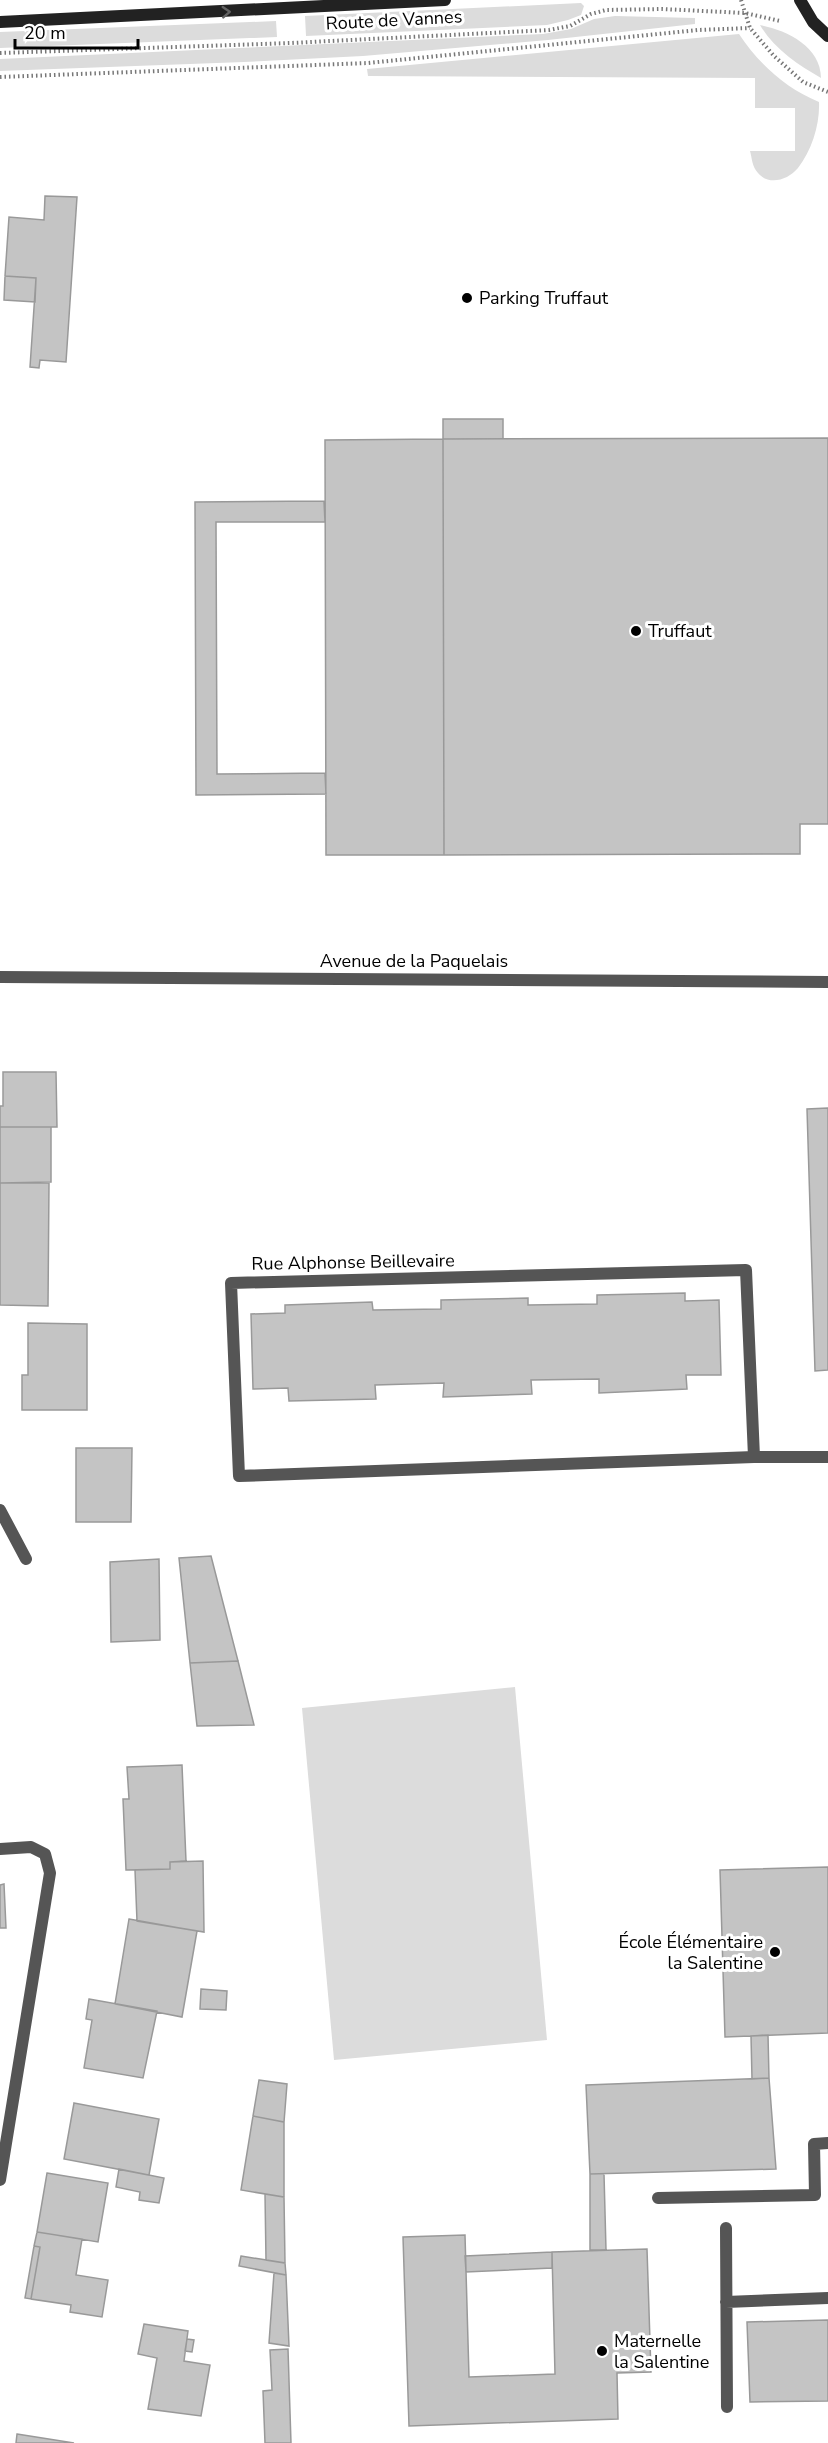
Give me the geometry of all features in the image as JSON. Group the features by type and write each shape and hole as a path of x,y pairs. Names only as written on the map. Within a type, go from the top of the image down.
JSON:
{"main road":[{"name":"Route de Vannes","path":"0,22 445,0"},
{"path":"800,0 824,32"}],"street":[{"name":"Avenue de la Paquelais","path":"0,977 828,982"},
{"name":"Rue Alphonse Beillevaire","path":"754,1457 746,1270 231,1282 239,1476 754,1457 828,1457"},
{"path":"0,1510 26,1559"},
{"path":"0,1849 31,1847 45,1854 50,1873 0,2180"},
{"path":"658,2198 815,2195 814,2144 828,2143"},
{"path":"726,2228 727,2406"},
{"path":"726,2302 828,2298"}],"path":[{"path":"741,0 750,28 789,72 803,82 828,92"},
{"name":"Route de Vannes","path":"0,53 291,43 549,30 570,26 591,14 606,10 662,9 745,13 824,32"},
{"path":"0,77 368,63 698,30 750,28"}],"shaded area":[{"path":"581,3 584,6 581,15 547,25 306,36 305,16"},
{"path":"615,16 695,18 695,24 548,40 363,56 0,71 0,59 543,34 571,29 594,19"},
{"path":"276,21 277,37 0,48 0,32"},
{"path":"760,25 791,36 809,48 819,67 821,78 787,55"},
{"path":"739,34 774,74 795,90 819,102 816,128 807,153 794,172 778,180 762,177 756,171 750,151 795,151 795,108 755,108 755,78 368,76 367,69"},
{"path":"515,1687 547,2040 334,2060 302,1708"}],"building":[{"path":"45,196 77,197 66,362 40,360 39,368 30,367 36,278 5,276 9,217 44,220"},
{"path":"5,276 36,278 35,302 4,300"},
{"path":"443,419 503,419 503,439 443,439"},
{"name":"Truffaut","path":"828,438 828,824 800,824 800,854 444,855 443,439"},
{"path":"443,439 444,855 326,855 325,440"},
{"path":"324,501 325,522 216,522 217,774 325,773 326,794 196,795 195,502"},
{"path":"3,1072 56,1072 57,1127 0,1127 0,1106 3,1106"},
{"path":"828,1108 828,1370 815,1371 807,1109"},
{"path":"0,1127 51,1127 51,1182 0,1183"},
{"path":"0,1183 49,1183 48,1306 0,1305"},
{"path":"685,1293 685,1301 719,1300 721,1375 686,1375 687,1389 599,1393 599,1379 531,1380 532,1394 443,1397 444,1383 375,1385 376,1399 289,1401 288,1388 253,1389 251,1314 285,1313 285,1305 372,1302 373,1310 441,1309 441,1300 528,1298 528,1305 597,1304 597,1295"},
{"path":"28,1323 87,1324 87,1410 22,1410 22,1375 28,1375"},
{"path":"76,1448 132,1448 131,1522 76,1522"},
{"path":"211,1556 238,1661 190,1663 179,1558"},
{"path":"159,1559 160,1640 111,1642 110,1562"},
{"path":"238,1661 254,1725 197,1726 190,1663"},
{"path":"182,1765 186,1861 170,1862 170,1869 126,1870 123,1799 129,1799 127,1767"},
{"path":"203,1861 204,1932 137,1921 135,1870 170,1869 170,1862"},
{"name":"École Élémentaire la Salentine","path":"828,1867 828,2033 725,2037 720,1870"},
{"path":"4,1884 6,1928 0,1928 0,1885"},
{"path":"129,1919 197,1931 182,2017 115,2004"},
{"path":"201,1989 227,1991 226,2010 200,2009"},
{"path":"89,1999 157,2011 143,2078 84,2068 92,2020 86,2019"},
{"path":"768,2035 769,2078 752,2079 751,2036"},
{"path":"769,2078 776,2169 590,2174 586,2085"},
{"path":"259,2080 287,2084 284,2122 253,2116"},
{"path":"74,2103 159,2119 149,2175 64,2159"},
{"path":"253,2116 284,2122 284,2197 241,2190"},
{"path":"119,2169 164,2178 159,2203 139,2200 140,2192 116,2187"},
{"path":"47,2173 108,2183 98,2242 37,2232"},
{"path":"590,2174 604,2174 606,2250 590,2250"},
{"path":"265,2194 284,2197 285,2263 266,2260"},
{"path":"37,2232 82,2239 76,2275 108,2280 102,2317 70,2312 71,2305 31,2299 40,2247 34,2246"},
{"name":"Maternelle la Salentine","path":"465,2235 469,2377 555,2374 552,2252 647,2249 651,2372 617,2373 618,2419 409,2426 403,2237"},
{"path":"34,2246 40,2247 31,2299 25,2298"},
{"path":"552,2252 552,2268 466,2272 465,2256"},
{"path":"241,2256 285,2263 286,2275 239,2266"},
{"path":"274,2273 286,2275 289,2346 269,2343"},
{"path":"828,2320 828,2401 750,2402 747,2322"},
{"path":"144,2324 188,2331 184,2361 210,2365 201,2416 148,2409 157,2358 138,2354"},
{"path":"187,2339 194,2340 192,2352 185,2351"},
{"path":"288,2349 291,2443 265,2443 263,2391 272,2390 270,2350"},
{"path":"17,2434 74,2443 16,2443"}],"place":[{"name":"Parking Truffaut","path":"467,298"},
{"name":"Truffaut","path":"636,631"},
{"name":"École Élémentaire la Salentine","path":"775,1952"},
{"name":"Maternelle la Salentine","path":"602,2351"}]}
